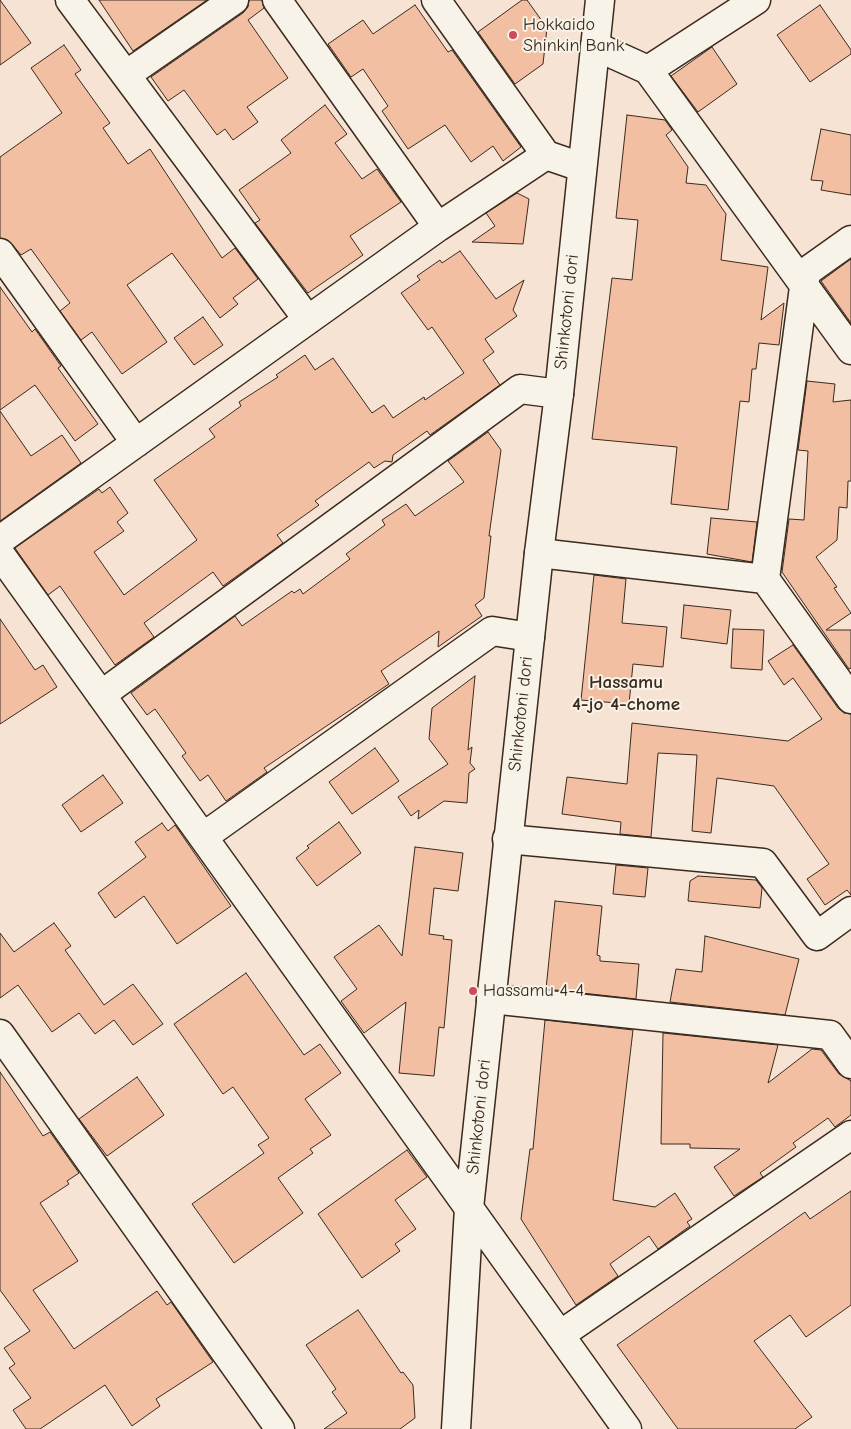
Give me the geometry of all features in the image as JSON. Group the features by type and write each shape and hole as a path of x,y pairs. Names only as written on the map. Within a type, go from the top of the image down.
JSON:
{"street":[{"path":"70,0 308,320"},
{"path":"126,75 234,0"},
{"path":"277,0 438,227"},
{"path":"436,0 546,155 581,167"},
{"name":"Shinkotoni dori","path":"451,1427 469,1208 490,999 539,552 559,394 581,167 600,0"},
{"path":"648,70 756,0"},
{"path":"595,46 648,70 851,350"},
{"path":"0,540 438,227 546,155"},
{"path":"851,240 806,272 765,579 851,699"},
{"path":"0,252 136,443"},
{"path":"101,695 520,389 559,394"},
{"path":"539,552 765,579"},
{"path":"0,554 627,1429"},
{"path":"203,837 492,631 530,637"},
{"path":"508,839 763,863 817,936 851,911"},
{"path":"490,999 830,1035 851,1064"},
{"path":"0,1034 280,1429"},
{"path":"560,1335 851,1136"}],"building":[{"path":"0,0 31,43 0,65"},
{"path":"99,0 207,0 133,51"},
{"path":"249,0 262,0 264,8 248,20 288,78 247,107 258,122 233,140 225,129 217,135 184,90 168,101 151,77 243,13 248,7"},
{"path":"522,0 527,0 547,28 543,64 515,84 478,32"},
{"path":"415,5 448,52 452,50 521,147 503,161 493,146 471,162 445,125 408,149 382,111 388,106 363,69 351,77 328,44 363,20 373,34"},
{"path":"820,5 851,50 851,54 810,82 777,35"},
{"path":"64,45 81,70 75,74 110,123 103,128 128,164 150,149 222,258 235,248 258,279 233,298 238,304 220,318 172,253 127,285 167,342 122,374 92,332 81,340 60,311 70,303 31,249 21,255 12,244 0,238 0,157 62,113 31,68"},
{"path":"712,47 737,84 698,112 671,76"},
{"path":"325,105 347,134 335,143 362,179 377,169 401,202 350,236 363,255 308,293 255,223 260,220 239,190 291,153 281,140"},
{"path":"627,115 665,120 672,130 666,135 688,167 686,183 706,185 726,214 721,260 768,267 761,320 784,303 779,345 759,343 756,369 752,369 749,402 740,401 728,510 671,504 677,447 592,439 612,278 632,280 638,220 616,218"},
{"path":"821,129 851,135 851,195 821,190 823,181 811,180"},
{"path":"517,193 529,199 523,244 472,242 495,226 486,213"},
{"path":"460,251 496,299 524,280 513,310 517,316 485,339 494,352 483,360 500,385 430,435 427,431 393,455 392,462 385,461 374,468 369,462 315,501 319,505 277,535 283,543 223,586 213,572 144,623 154,637 115,665 60,586 48,595 15,548 99,489 102,493 110,487 128,513 117,522 124,531 94,552 124,595 197,540 154,480 215,437 209,429 241,406 239,402 278,377 276,375 305,355 315,370 333,358 372,413 384,405 393,418 424,397 425,400 464,373 432,327 428,330 401,293 420,280 417,276 440,260 442,263"},
{"path":"851,259 851,323 821,281"},
{"path":"0,287 32,332 35,329 61,366 58,368 98,424 75,441 35,385 0,410"},
{"path":"203,317 223,345 194,365 174,338"},
{"path":"807,381 835,384 833,402 851,400 851,481 848,481 847,508 839,507 837,540 816,557 837,587 834,588 851,613 826,630 851,630 851,668 849,669 782,572 789,519 804,520 808,451 798,450"},
{"path":"0,411 31,456 62,435 81,463 0,521"},
{"path":"488,432 501,450 489,536 491,536 484,598 475,605 482,616 438,647 439,631 381,671 389,684 264,768 267,772 226,801 208,775 200,781 182,756 186,753 155,709 147,715 131,693 235,616 242,626 292,591 294,593 300,589 303,594 350,559 346,554 385,525 382,520 406,504 415,516 464,482 448,461"},
{"path":"711,518 757,522 752,562 707,554"},
{"path":"594,575 626,579 622,623 667,627 663,667 633,664 629,704 581,700"},
{"path":"684,605 731,610 727,644 681,638"},
{"path":"0,619 35,670 43,665 57,687 0,724"},
{"path":"733,629 764,630 762,670 731,668"},
{"path":"793,645 838,708 844,713 851,714 851,895 847,890 825,905 807,879 829,864 774,786 717,778 711,833 692,831 697,755 658,753 651,837 620,834 621,822 562,814 567,777 627,784 632,723 788,741 822,719 793,678 784,685 768,661"},
{"path":"475,676 468,750 472,747 470,763 475,769 469,773 467,803 444,801 418,819 419,810 411,816 398,797 448,764 429,739 432,708"},
{"path":"375,748 399,781 352,814 329,782"},
{"path":"103,775 123,803 81,832 62,805"},
{"path":"339,822 361,853 317,886 296,858 309,848 307,846"},
{"path":"162,823 168,831 175,825 231,906 177,944 144,896 115,918 98,893 146,857 135,842"},
{"path":"415,847 463,853 458,891 434,888 429,934 444,936 443,939 452,940 444,1028 439,1027 434,1076 399,1073 406,1002 364,1033 341,1001 357,989 334,957 379,925 402,956"},
{"path":"616,865 648,868 645,897 613,894"},
{"path":"698,876 756,880 762,888 760,908 688,901 690,881"},
{"path":"555,901 602,906 597,955 600,956 600,961 639,964 636,999 546,989"},
{"path":"54,923 71,946 65,950 104,1005 133,984 163,1024 133,1045 114,1020 95,1034 79,1013 52,1032 18,985 0,998 0,933 14,952"},
{"path":"705,936 799,959 785,1015 670,1002 676,969 702,972"},
{"path":"246,973 304,1055 320,1044 341,1073 305,1099 331,1135 310,1149 313,1153 278,1178 303,1213 234,1263 192,1204 264,1153 258,1145 269,1138 233,1087 223,1094 174,1024"},
{"path":"545,1020 633,1030 613,1200 655,1207 675,1193 692,1219 687,1222 690,1226 658,1249 649,1236 610,1264 618,1276 576,1305 521,1219 530,1149 533,1149"},
{"path":"663,1033 778,1045 768,1083 812,1049 821,1050 839,1074 851,1081 851,1115 835,1127 828,1118 793,1143 796,1147 760,1173 763,1177 734,1196 714,1167 740,1149 690,1148 690,1144 661,1144"},
{"path":"0,1072 43,1136 50,1132 79,1173 67,1181 69,1184 40,1203 78,1261 33,1290 74,1349 157,1291 167,1305 171,1302 213,1362 156,1399 160,1406 132,1426 105,1385 40,1429 26,1429 13,1410 31,1398 9,1368 15,1364 4,1348 30,1331 0,1290"},
{"path":"137,1077 164,1115 107,1156 79,1119"},
{"path":"407,1150 427,1177 395,1200 416,1229 395,1244 400,1251 362,1278 318,1214"},
{"path":"851,1191 851,1305 806,1337 790,1315 754,1341 812,1417 795,1429 678,1429 617,1345 805,1212 810,1219"},
{"path":"358,1310 401,1373 403,1372 413,1385 415,1418 400,1429 324,1429 347,1413 332,1392 336,1389 306,1345"}],"place":[{"name":"Hokkaido Shinkin Bank","path":"513,35"},
{"name":"Hassamu 4-4","path":"473,991"}],"district":[{"name":"Hassamu 4-jo 4-chome","path":"626,694"}]}
